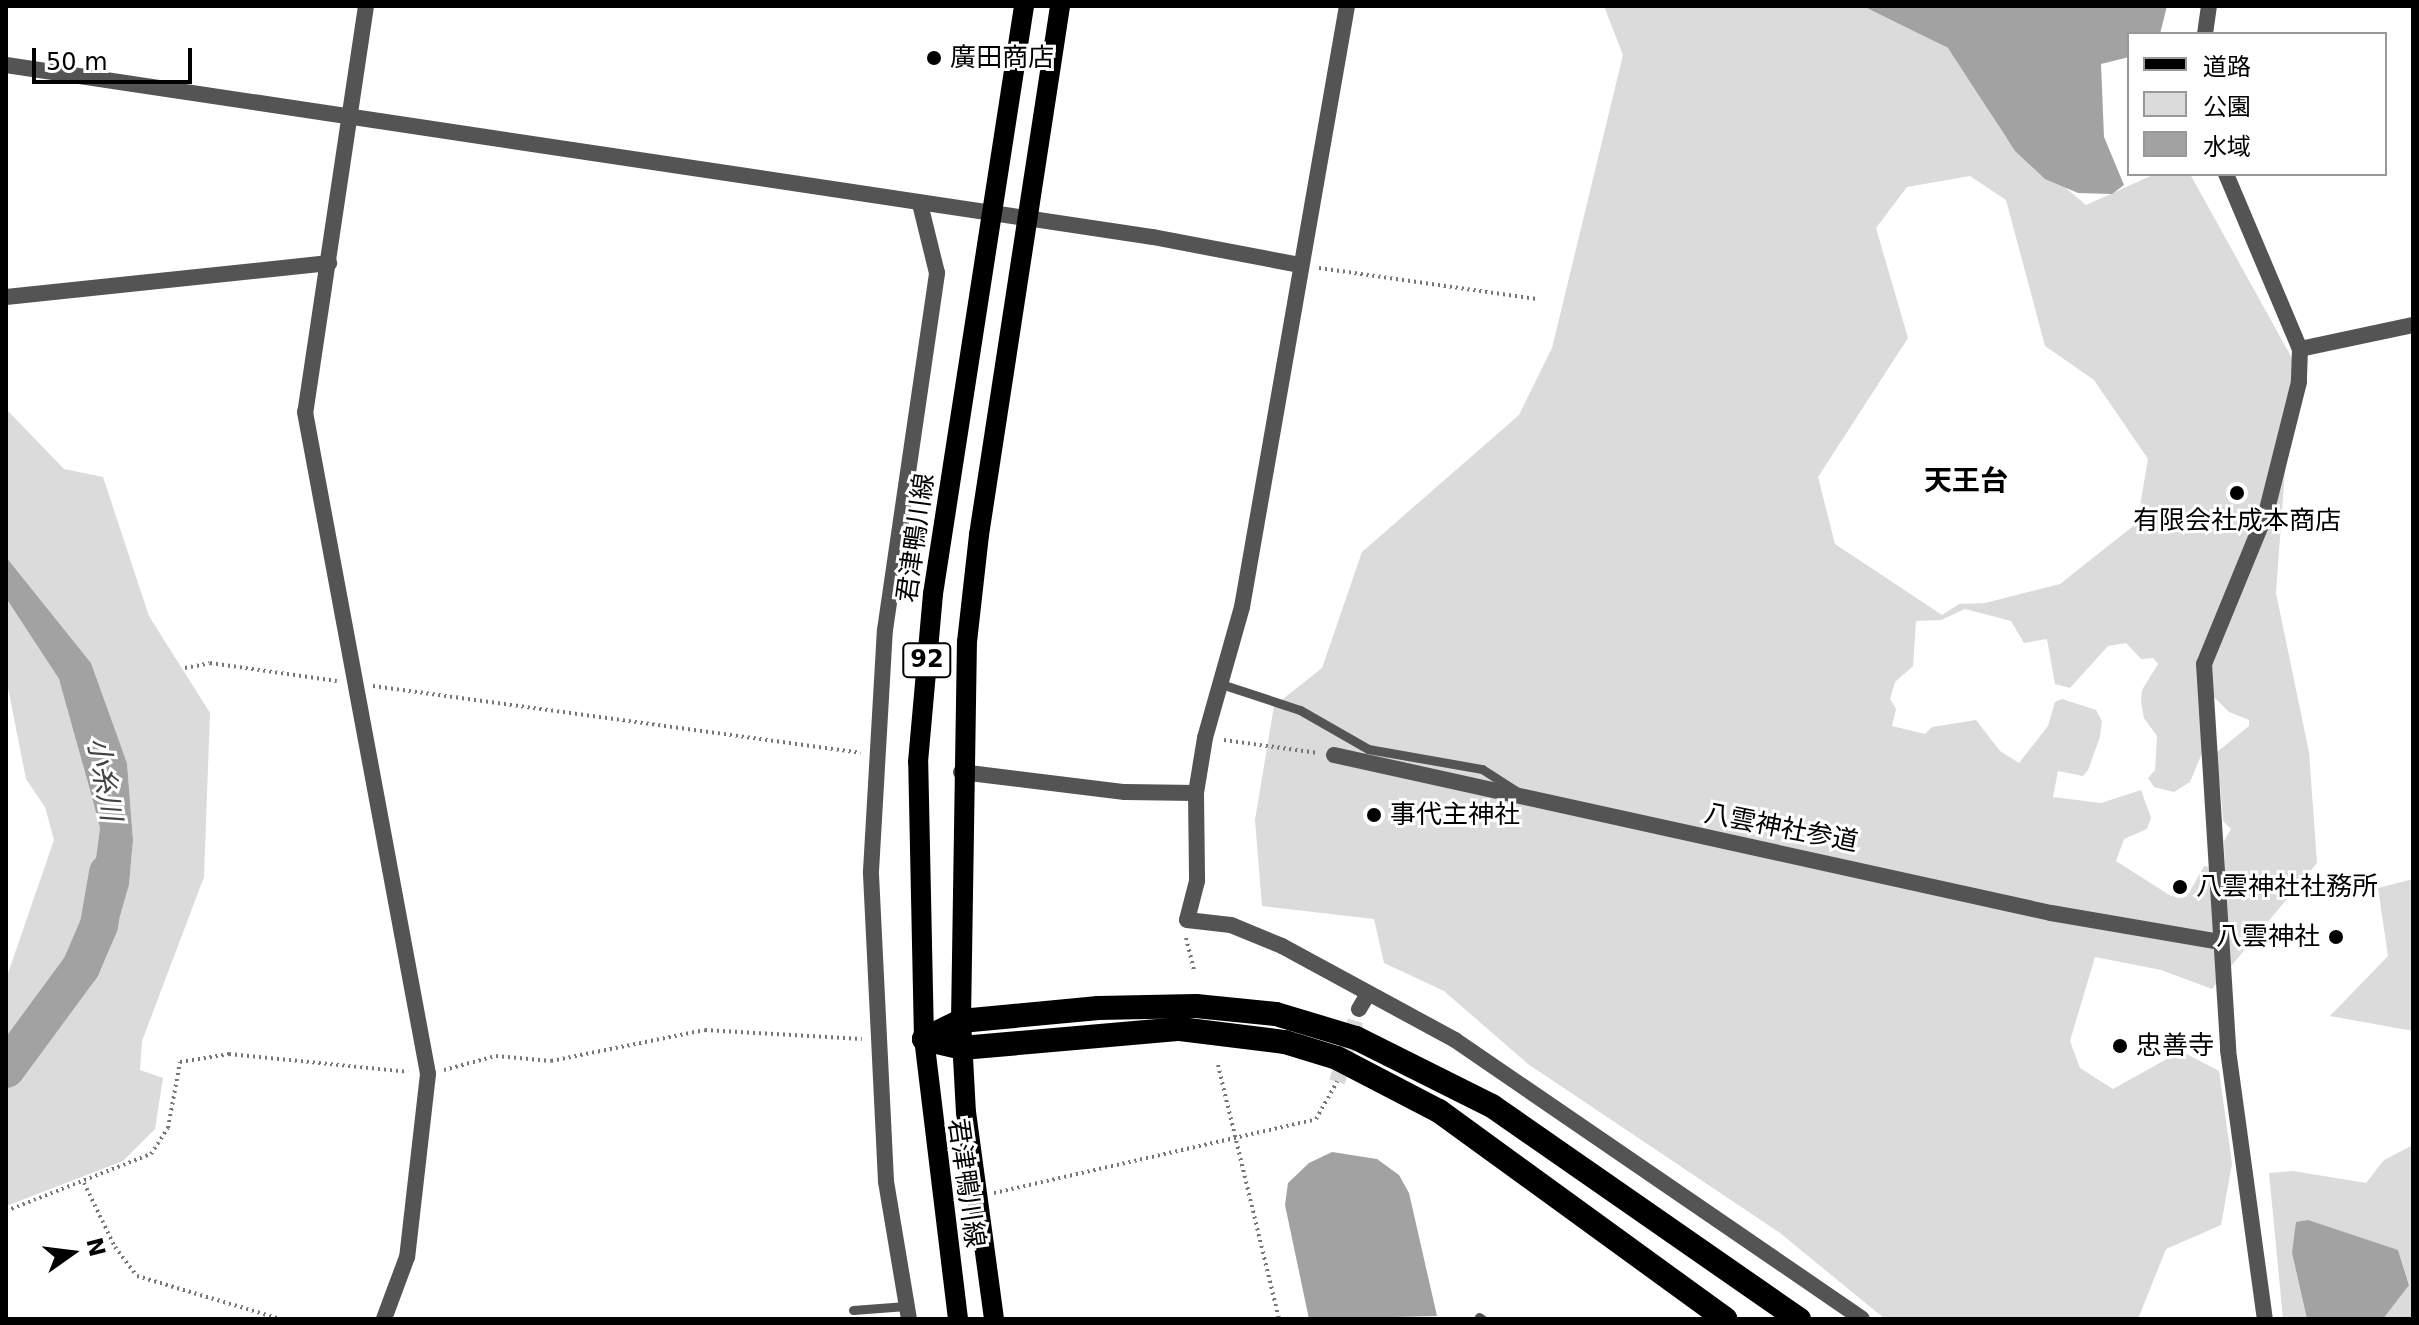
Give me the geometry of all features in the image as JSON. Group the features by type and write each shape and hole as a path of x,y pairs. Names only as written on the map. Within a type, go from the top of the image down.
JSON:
{"highway":[{"path":"924,1039 961,1021 1098,1008 1196,1006 1276,1014 1356,1038 1492,1106 1799,1319"},
{"path":"924,1039 962,1048 1180,1029 1285,1042 1337,1058 1439,1111 1725,1319"}],"main road":[{"name":"君津鴨川線","path":"958,1319 924,1039 918,762 933,594 1024,6"},
{"name":"君津鴨川線","path":"994,1319 976,1197 962,1048 961,772 979,535 1060,6"}],"street":[{"path":"366,6 305,412 428,1074 407,1257 384,1319"},
{"path":"1347,6 1242,607 1205,738 1196,793 1197,881 1187,920 1231,925 1282,946 1363,1001 1517,1079 1575,1125 1685,1194 1862,1319"},
{"path":"2205,32 2209,6"},
{"path":"6,65 1029,219 1300,265"},
{"path":"2227,176 2300,349 2299,382 2266,513 2204,664 2228,1050 2265,1319"},
{"path":"908,1312 886,1181 876,1041 871,871 885,630 937,273 920,204"},
{"path":"6,297 329,263"},
{"path":"2300,349 2413,325"},
{"name":"八雲神社参道","path":"1334,755 2051,913 2220,942"},
{"path":"961,772 1125,792 1196,793"}],"lane":[{"path":"1221,684 1300,710 1368,749 1482,769 1527,799"},
{"path":"853,1310 908,1312"}],"path":[{"path":"1300,265 1537,299"},
{"path":"185,668 210,663 877,756"},
{"path":"1205,738 1334,755"},
{"path":"1187,920 1194,970"},
{"path":"6,1211 132,1164 160,1144 168,1128 174,1073 180,1062 194,1057 229,1054 428,1074 496,1056 551,1061 705,1030 876,1041"},
{"path":"1218,1065 1279,1319"},
{"path":"976,1197 1236,1140 1316,1119 1324,1111 1337,1082"},
{"path":"83,1182 115,1247 137,1276 280,1319"}],"green space":[{"path":"1604,6 1867,6 1951,50 2006,138 2086,205 2151,176 2191,176 2293,360 2276,593 2309,752 2317,863 2212,989 2161,970 2095,957 2070,1041 2080,1068 2113,1089 2181,1051 2219,1071 2232,1164 2221,1225 2166,1249 2138,1319 1885,1319 1780,1233 1528,1064 1444,991 1384,963 1374,919 1262,906 1255,820 1274,706 1322,668 1362,552 1519,415 1552,348 1623,55","holes":["1970,176 2006,200 2045,346 2094,380 2148,459 2137,523 2060,584 1985,603 1959,604 1942,615 1835,544 1818,477 1908,338 1876,228 1907,187","1965,609 2011,621 2024,643 2047,639 2055,684 2070,688 2108,646 2126,643 2141,659 2153,658 2158,664 2142,690 2141,702 2144,718 2157,736 2155,770 2148,778 2154,787 2174,792 2190,782 2203,751 2209,692 2229,712 2249,720 2249,726 2217,752 2214,771 2220,783 2223,821 2231,829 2224,841 2225,870 2204,866 2189,893 2171,896 2116,861 2124,839 2147,829 2151,818 2141,790 2101,803 2053,797 2058,771 2083,776 2088,770 2100,737 2102,721 2096,710 2062,699 2055,702 2048,726 2019,763 2000,751 1976,720 1932,727 1925,734 1892,726 1896,709 1890,699 1895,682 1913,666 1916,621 1941,620"]},
{"path":"6,409 64,469 103,477 149,616 210,713 204,877 142,1041 140,1070 163,1078 155,1129 123,1161 6,1206 6,979 54,840 45,807 26,779 6,678 6,598 59,679 100,828 92,888 120,916 129,885 133,840 127,763 91,663 6,557"},
{"path":"2413,879 2413,1031 2330,1016 2388,956 2378,888"},
{"path":"2413,1145 2413,1319 2383,1319 2409,1284 2398,1250 2366,1242 2292,1253 2307,1319 2283,1319 2269,1173 2293,1171 2366,1183 2384,1160"}],"water":[{"path":"1863,6 2167,6 2160,32 2127,32 2127,58 2101,64 2104,137 2124,185 2112,194 2078,193 2045,179 2015,151 1948,48"},
{"path":"6,557 91,663 127,763 133,840 129,885 120,916 99,925 92,888 100,828 59,679 6,598"},
{"path":"1332,1152 1377,1159 1399,1175 1409,1193 1437,1316 1309,1319 1285,1205 1288,1183 1309,1163"},
{"path":"2308,1220 2398,1250 2409,1285 2383,1319 2307,1319 2292,1253 2296,1222"}],"waterway":[{"name":"小糸川","path":"6,1069 81,967 99,925 108,873"}],"tunnel":[{"path":"1337,1082 1359,1009"}],"place":[{"name":"廣田商店","path":"934,58"},
{"name":"有限会社成本商店","path":"2237,493"},
{"name":"事代主神社","path":"1374,815"},
{"name":"八雲神社社務所","path":"2180,887"},
{"name":"八雲神社","path":"2336,937"},
{"name":"忠善寺","path":"2120,1046"}],"district":[{"name":"天王台","path":"1966,481"}]}
